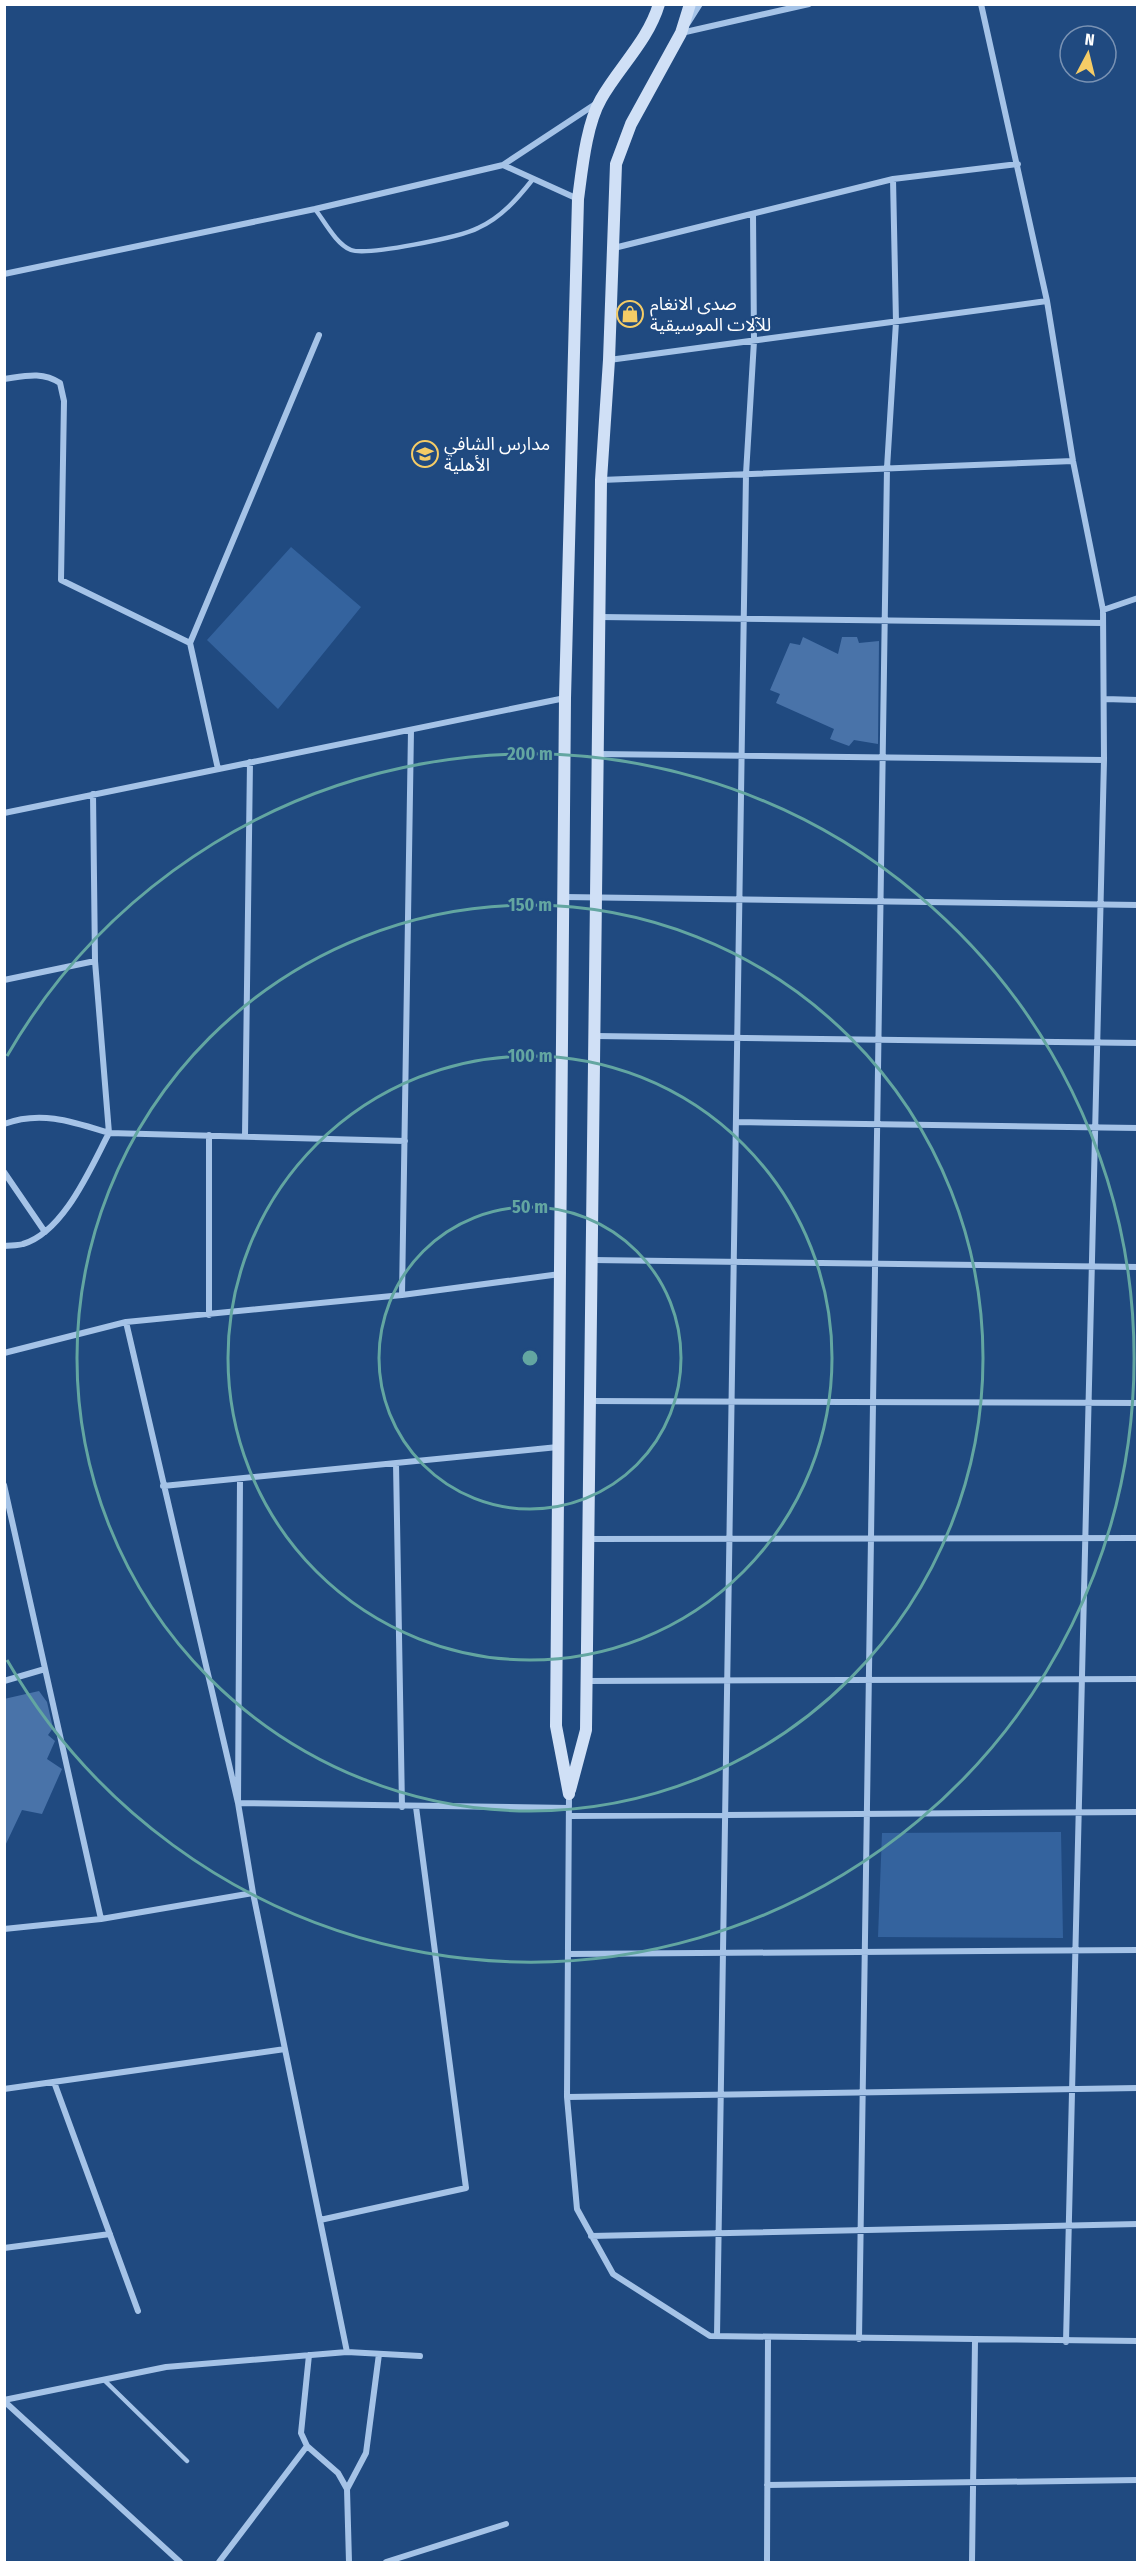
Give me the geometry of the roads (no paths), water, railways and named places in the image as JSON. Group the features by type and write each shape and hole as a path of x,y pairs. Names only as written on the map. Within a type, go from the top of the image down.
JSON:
{"street":[{"path":"659,4 653,23 600,101 586,149 578,199 565,698 556,1726 569,1794 567,2097 577,2210 613,2274 710,2336 975,2341 1137,2341"},
{"path":"681,33 690,4"},
{"path":"569,1794 586,1730 601,480 609,360 616,164 631,124 681,33 700,4"},
{"path":"681,33 809,4"},
{"path":"981,4 1047,301 1072,461 1103,623 1105,699 1101,904 1081,1812 1066,2342"},
{"path":"4,274 315,209 503,165 600,101"},
{"path":"613,249 893,179 1018,164"},
{"path":"503,165 578,199"},
{"path":"859,2339 868,1680 873,1539 887,468 896,322 893,179"},
{"path":"717,2336 746,474 754,341 753,214"},
{"path":"609,360 1047,301"},
{"path":"218,769 190,643 319,335"},
{"path":"4,379 32,374 49,376 60,383 64,401 61,580 190,643"},
{"path":"601,480 1072,461"},
{"path":"1102,610 1137,598"},
{"path":"600,616 1103,623"},
{"path":"4,813 565,698"},
{"path":"1105,699 1137,700"},
{"path":"402,1295 411,730"},
{"path":"598,754 1104,760"},
{"path":"245,1136 250,762"},
{"path":"4,1246 24,1244 45,1232 78,1194 109,1132 95,961 93,794"},
{"path":"563,897 1137,905"},
{"path":"4,980 95,961"},
{"path":"594,1036 1137,1043"},
{"path":"4,1124 22,1117 59,1118 109,1132 405,1141"},
{"path":"736,1122 1137,1128"},
{"path":"208,1315 209,1135"},
{"path":"4,1172 45,1232"},
{"path":"592,1260 1137,1268"},
{"path":"4,1353 126,1322 402,1295 560,1274"},
{"path":"126,1322 238,1803 253,1893 347,2352"},
{"path":"590,1401 1137,1403"},
{"path":"163,1486 558,1447"},
{"path":"396,1463 402,1807"},
{"path":"238,1803 240,1479"},
{"path":"4,1485 8,1519 45,1669 101,1920"},
{"path":"588,1539 1137,1538"},
{"path":"4,1681 45,1669"},
{"path":"586,1681 1137,1679"},
{"path":"238,1803 725,1815 1137,1812"},
{"path":"320,2220 466,2188 416,1807"},
{"path":"4,1929 101,1920 253,1893"},
{"path":"568,1954 1137,1950"},
{"path":"4,2089 285,2049"},
{"path":"54,2082 138,2311"},
{"path":"567,2097 1137,2088"},
{"path":"591,2236 1137,2224"},
{"path":"4,2248 110,2234"},
{"path":"767,2562 768,2337"},
{"path":"972,2562 975,2341"},
{"path":"4,2401 166,2367 347,2352 420,2356"},
{"path":"347,2489 366,2453 379,2354"},
{"path":"309,2355 302,2433 307,2446 338,2473 347,2489 349,2562"},
{"path":"4,2401 180,2562"},
{"path":"219,2562 307,2446"},
{"path":"767,2485 1137,2480"},
{"path":"386,2562 506,2524"}],"lane":[{"path":"315,209 341,244 352,250 372,253 478,229 514,202 533,179"},
{"path":"104,2380 187,2461"}],"place":[{"name":"صدى الانغام للآلات الموسيقية","path":"630,314"},
{"name":"مدارس الشافي الأهلية","path":"425,454"}]}
